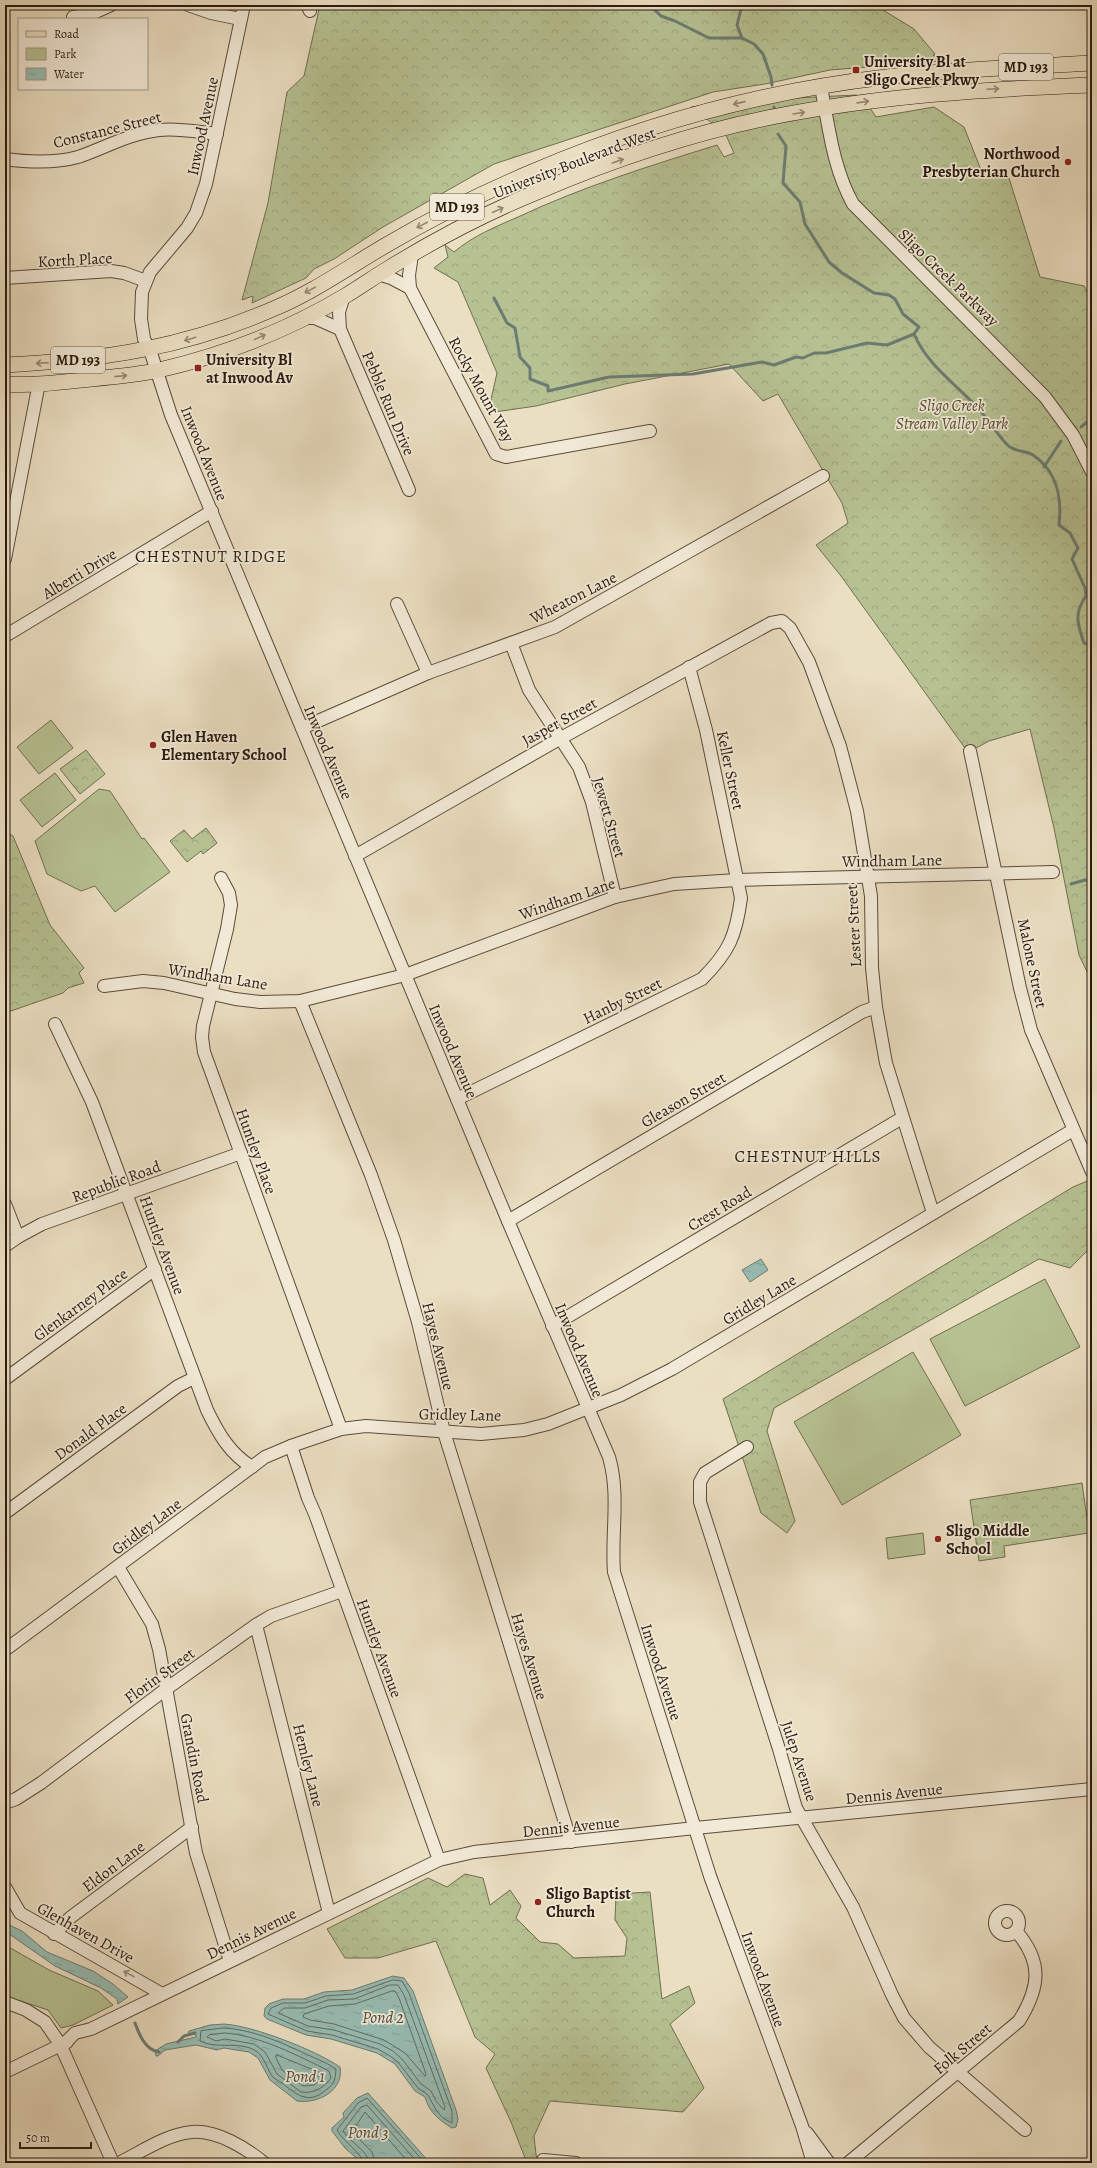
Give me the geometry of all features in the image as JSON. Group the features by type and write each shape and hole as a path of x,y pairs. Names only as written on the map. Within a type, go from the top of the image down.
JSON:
{"main road":[{"name":"University Boulevard West","path":"5,365 60,362 150,350 227,328 276,308 422,225 473,198 540,168 668,122 770,96 821,87 937,72 1092,63"},
{"name":"University Boulevard West","path":"5,384 63,382 157,371 206,358 251,342 344,296 378,274 412,255 487,215 536,192 588,172 715,130 772,117 825,108 976,90 1092,85"}],"street":[{"path":"73,17 91,14 111,5"},
{"path":"188,5 211,13 240,19"},
{"name":"Inwood Avenue","path":"244,5 206,184 196,213 187,228 150,272 142,292 141,320 144,339 150,350 171,415 552,1326 609,1457 614,1473 616,1490 613,1554 614,1572 710,1876 802,2126 813,2163"},
{"name":"Sligo Creek Parkway","path":"821,87 834,157 842,184 853,204 1045,397 1074,435 1092,472"},
{"name":"Constance Street","path":"5,159 48,160 76,157 142,134 159,130 179,130 217,134"},
{"name":"Rocky Mount Way","path":"412,255 409,275 410,288 496,454 506,457 650,430"},
{"name":"Korth Place","path":"5,278 111,272 124,273 146,281"},
{"path":"378,274 391,278 410,288"},
{"name":"Pebble Run Drive","path":"344,296 339,312 340,329 409,490"},
{"path":"301,318 315,318 340,329"},
{"path":"5,559 39,383"},
{"name":"Wheaton Lane","path":"302,728 428,673 555,627 823,476"},
{"name":"Alberti Drive","path":"5,636 212,511"},
{"path":"397,604 428,673"},
{"name":"Jasper Street","path":"355,856 561,738 689,667 771,623 782,621"},
{"name":"Lester Street","path":"782,621 790,628 809,662 840,746 857,811 871,896 872,968 876,1007 886,1063 933,1213"},
{"name":"Jewett Street","path":"511,643 529,690 579,767 592,802 615,897"},
{"name":"Keller Street","path":"689,667 706,730 737,880"},
{"name":"Malone Street","path":"970,751 1020,988 1031,1030 1092,1172"},
{"name":"Windham Lane","path":"104,986 143,981 164,983 211,995 260,1002 300,1001 405,974 615,897 674,884 737,880 1053,872"},
{"name":"Huntley Place","path":"221,878 228,893 231,905 227,929 203,1026 202,1036 204,1052 341,1430"},
{"name":"Hanby Street","path":"457,1099 702,979 717,964 728,947 737,926 741,898 737,880"},
{"name":"Hayes Avenue","path":"300,1001 371,1174 394,1240 418,1322 444,1432 571,1842"},
{"name":"Gleason Street","path":"508,1221 862,1012 876,1007"},
{"name":"Huntley Avenue","path":"55,1024 92,1102 194,1378 218,1434 240,1460 252,1467"},
{"name":"Crest Road","path":"552,1326 902,1118"},
{"name":"Gridley Lane","path":"5,1650 265,1457 291,1446 341,1430 366,1426 384,1426 481,1434 524,1430 548,1424 622,1395 672,1369 1073,1130"},
{"name":"Republic Road","path":"5,1246 42,1224 241,1153"},
{"path":"5,1204 18,1237"},
{"name":"Glenkarney Place","path":"5,1379 155,1270"},
{"name":"Donald Place","path":"5,1513 178,1386 194,1378"},
{"name":"Huntley Avenue","path":"291,1446 439,1860"},
{"name":"Julep Avenue","path":"747,1447 705,1473 700,1482 700,1502 779,1749 796,1808 853,1907 892,1995 904,2018 929,2047 1025,2130"},
{"name":"Grandin Road","path":"118,1567 152,1624 159,1648 196,1853 230,1961"},
{"name":"Florin Street","path":"5,1803 16,1799 41,1783 166,1689 256,1625 272,1616 342,1591"},
{"name":"Hemley Lane","path":"256,1625 329,1913"},
{"name":"Dennis Avenue","path":"5,2072 62,2043 75,2033 91,2029 439,1860 474,1852 695,1828 1092,1789"},
{"name":"Eldon Lane","path":"54,1934 71,1917 192,1827"},
{"name":"Glenhaven Drive","path":"5,1886 20,1913 54,1934 162,1994"},
{"name":"Folk Street","path":"848,2163 959,2073 1019,2021 1030,2004 1035,1989 1037,1971 1032,1954 1016,1930"},
{"path":"5,2002 26,2010 45,2022 62,2043 113,2163"},
{"name":"Inwood Avenue","path":"802,2126 829,2163"},
{"path":"119,2163 177,2135 193,2132 212,2134 252,2153 264,2163"},
{"path":"543,2160 576,2163"}],"green space":[{"path":"320,5 875,5 914,29 935,54 933,55 943,61 830,70 765,84 713,92 494,164 383,227 334,259 314,269 306,278 252,303 253,296 242,300 268,203 287,92 304,76"},
{"name":"Sligo Creek Stream Valley Park","path":"857,95 870,108 876,117 934,107 964,127 981,170 1009,178 1040,277 1084,286 1092,302 1092,982 1079,955 1054,828 1030,729 989,741 976,748 974,745 965,748 841,576 816,545 848,523 842,503 778,394 763,401 729,364 625,384 536,406 488,413 497,373 458,282 434,268 448,257 445,245 454,252 469,241 493,228 567,196 641,169 717,145 724,157 734,153 725,133 691,107 732,101"},
{"path":"51,720 73,748 39,774 17,747"},
{"path":"86,750 105,774 80,794 60,769"},
{"path":"55,773 76,800 42,827 20,800"},
{"path":"99,789 110,791 142,839 144,838 170,872 115,912 95,886 81,891 47,874 35,841"},
{"path":"206,828 217,843 203,854 201,851 187,862 170,841 184,830 192,839"},
{"path":"5,831 13,836 50,925 84,968 79,973 84,983 68,988 63,993 5,1013"},
{"path":"1092,1179 1092,1278 1087,1251 1070,1268 1039,1259 774,1408 767,1431 795,1521 787,1533 761,1513 723,1399 1073,1187"},
{"path":"1045,1279 1080,1347 965,1406 930,1339"},
{"path":"913,1352 961,1435 842,1505 794,1422"},
{"path":"1082,1483 1089,1533 1004,1546 1005,1557 979,1561 970,1500"},
{"path":"923,1533 925,1554 888,1559 886,1538"},
{"path":"465,1874 483,1878 490,1905 510,1890 521,1906 516,1918 540,1942 558,1944 574,1958 625,1956 627,1938 615,1920 616,1894 650,1892 662,1999 689,1986 695,2003 670,2024 704,2088 683,2112 550,2101 534,2136 537,2163 527,2163 511,2122 486,2068 495,2054 475,2037 436,1941 378,1958 345,1958 327,1929 428,1878 447,1887"},
{"path":"5,1945 49,1970 98,1991 113,2005 73,2025 61,2028 48,2010 5,1996"}],"water":[{"path":"761,1259 768,1270 750,1282 742,1270"},
{"path":"5,1923 22,1931 47,1952 93,1971 113,1984 128,1997 118,2004 117,1999 101,1988 55,1966 5,1931"},
{"name":"Pond 2","path":"393,1976 404,1978 413,1991 456,2110 458,2119 456,2127 452,2128 439,2119 429,2107 425,2097 415,2091 395,2064 377,2053 331,2039 306,2035 267,2019 264,2016 265,2008 269,2004 283,1999 304,1999 324,1992 352,1990"},
{"name":"Pond 1","path":"224,2024 251,2029 267,2034 316,2053 340,2067 338,2082 334,2089 321,2098 297,2101 270,2080 258,2058 249,2052 224,2048 217,2050 196,2045 165,2050 156,2056 155,2051 166,2044 196,2037 196,2035 188,2033 189,2031 210,2025"},
{"name":"Pond 3","path":"368,2093 430,2163 362,2163 345,2148 332,2131 332,2128 344,2117 343,2113 357,2098"}],"waterway":[{"path":"650,5 661,16 675,21 709,38 742,38 754,44 763,54 771,77 772,85"},
{"path":"742,5 737,25 742,38"},
{"path":"778,134 786,146 783,183 800,202 805,224 829,262 842,273 874,293 889,295 895,299 903,314 919,327 914,334 919,345 933,364 979,409 1010,447 1033,455 1048,469 1059,495 1059,525 1070,533 1078,548 1072,559 1085,588 1086,596 1078,613 1078,624 1084,643 1092,645"},
{"path":"494,298 507,323 515,328 520,357 530,368 530,379 548,386 548,391 609,377 693,374 762,362 774,365 796,357 803,358 814,353 826,353 867,343 887,345 914,334"},
{"path":"1081,427 1092,418"},
{"path":"1044,467 1061,441"},
{"path":"1092,720 1087,723 1092,736"},
{"path":"1071,884 1085,880 1092,881"},
{"path":"135,2023 146,2045 154,2051 159,2052"},
{"path":"178,2042 184,2036 195,2033"}],"place":[{"name":"University Bl at Sligo Creek Pkwy","path":"856,70"},
{"name":"Northwood Presbyterian Church","path":"1068,162"},
{"name":"University Bl at Inwood Av","path":"198,368"},
{"name":"Glen Haven Elementary School","path":"153,745"},
{"name":"Sligo Middle School","path":"938,1539"},
{"name":"Sligo Baptist Church","path":"538,1902"}],"district":[{"name":"CHESTNUT RIDGE","path":"211,556"},
{"name":"CHESTNUT HILLS","path":"808,1156"}]}
